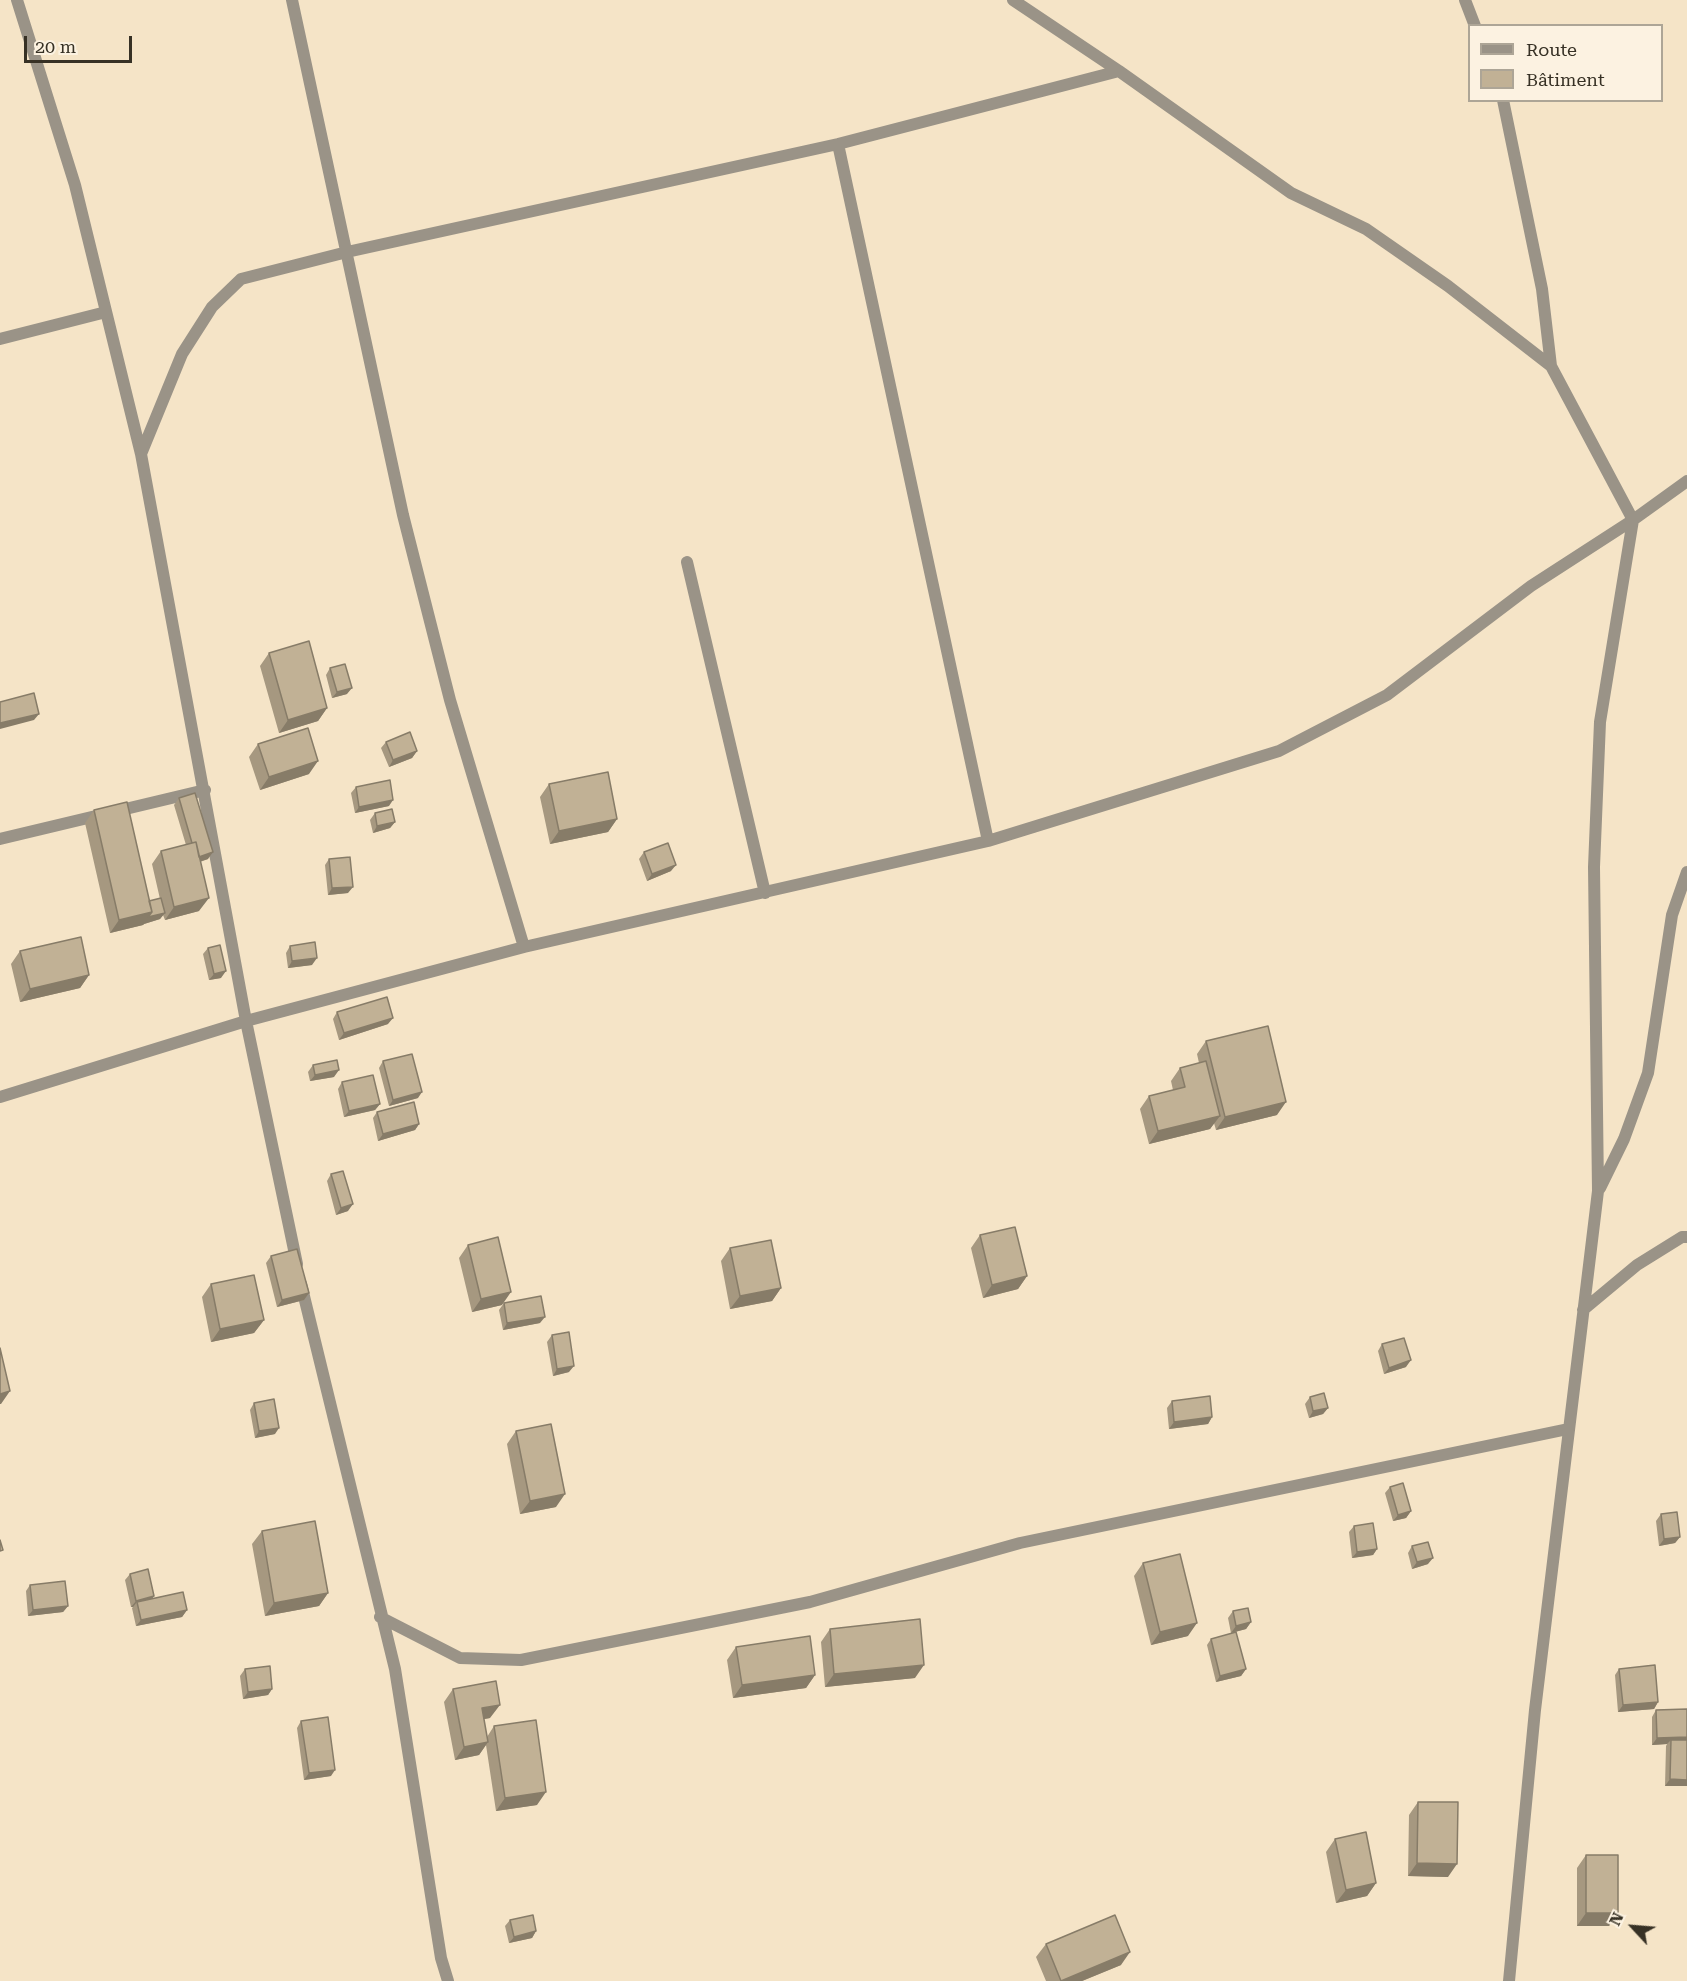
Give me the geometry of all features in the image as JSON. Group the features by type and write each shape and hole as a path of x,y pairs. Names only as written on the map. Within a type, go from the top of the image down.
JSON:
{"street":[{"path":"17,0 75,185 141,454 246,1021 301,1281 394,1670 441,1958 448,1981"},
{"path":"292,0 403,515 450,700 524,946"},
{"path":"1013,0 1119,71 1292,193 1366,229 1448,286 1551,366"},
{"path":"1466,0 1474,24"},
{"path":"141,454 182,354 212,307 241,279 346,252 838,144 1119,71"},
{"path":"1503,102 1542,289 1551,366 1633,520 1600,722 1594,867 1598,1191 1535,1710 1509,1981"},
{"path":"838,144 988,842"},
{"path":"0,339 106,312"},
{"path":"0,1097 246,1021 524,946 988,842 1279,751 1387,695 1530,586 1633,520 1687,481"},
{"path":"687,562 765,893"},
{"path":"0,839 205,790"},
{"path":"1598,1191 1624,1139 1648,1073 1672,915 1687,872"},
{"path":"1583,1310 1637,1265 1682,1237 1687,1237"},
{"path":"380,1617 460,1658 521,1660 810,1602 1020,1543 1568,1429"}],"building":[{"path":"309,641 327,708 288,720 269,653"},
{"path":"345,664 352,688 337,692 330,668"},
{"path":"34,693 39,714 0,723 0,702"},
{"path":"308,728 318,761 269,777 258,744"},
{"path":"410,732 417,751 393,760 386,742"},
{"path":"608,772 617,819 559,831 549,784"},
{"path":"390,780 393,800 359,807 356,787"},
{"path":"195,793 213,852 199,857 196,842 192,843 179,798"},
{"path":"127,802 152,912 119,920 94,810"},
{"path":"392,809 395,822 377,826 375,813"},
{"path":"196,842 209,898 174,907 161,851"},
{"path":"668,843 676,865 652,874 644,852"},
{"path":"350,857 353,887 332,888 329,859"},
{"path":"161,898 165,913 148,917 152,912 149,901"},
{"path":"81,937 89,975 30,989 20,951"},
{"path":"315,942 317,958 292,961 290,946"},
{"path":"220,945 226,971 214,974 208,948"},
{"path":"387,997 393,1018 344,1033 337,1012"},
{"path":"1268,1026 1286,1102 1225,1117 1206,1041"},
{"path":"412,1054 422,1092 393,1100 383,1061"},
{"path":"337,1060 339,1070 315,1075 313,1065"},
{"path":"1206,1061 1220,1116 1158,1131 1149,1096 1185,1087 1180,1068"},
{"path":"373,1075 380,1104 349,1111 342,1082"},
{"path":"414,1102 419,1124 383,1134 377,1112"},
{"path":"343,1171 353,1204 341,1208 331,1174"},
{"path":"1015,1227 1027,1276 992,1285 980,1235"},
{"path":"498,1237 511,1292 481,1299 468,1245"},
{"path":"771,1240 781,1288 740,1296 730,1248"},
{"path":"297,1249 309,1293 282,1300 271,1256"},
{"path":"254,1275 264,1320 220,1329 211,1284"},
{"path":"541,1296 545,1317 507,1323 504,1303"},
{"path":"569,1332 574,1366 557,1369 552,1335"},
{"path":"1404,1338 1411,1360 1389,1368 1382,1344"},
{"path":"0,1348 10,1391 0,1394"},
{"path":"1324,1393 1328,1408 1313,1411 1310,1397"},
{"path":"1210,1396 1212,1417 1174,1422 1172,1401"},
{"path":"274,1399 279,1428 259,1431 254,1403"},
{"path":"551,1424 565,1494 530,1501 516,1431"},
{"path":"1403,1483 1411,1511 1398,1515 1390,1487"},
{"path":"1677,1512 1680,1537 1664,1539 1661,1514"},
{"path":"315,1521 328,1593 274,1603 262,1531"},
{"path":"1373,1523 1377,1549 1357,1552 1354,1526"},
{"path":"1428,1542 1433,1558 1417,1562 1412,1546"},
{"path":"1180,1554 1197,1623 1160,1632 1143,1563"},
{"path":"148,1569 154,1596 136,1601 130,1574"},
{"path":"65,1581 68,1606 33,1610 30,1585"},
{"path":"183,1592 187,1610 141,1620 137,1602"},
{"path":"1248,1608 1251,1622 1236,1626 1233,1611"},
{"path":"920,1619 924,1665 834,1674 830,1629"},
{"path":"1236,1632 1246,1669 1220,1676 1211,1639"},
{"path":"810,1636 815,1675 742,1685 736,1647"},
{"path":"1655,1665 1658,1702 1623,1705 1619,1669"},
{"path":"270,1666 272,1689 248,1692 245,1669"},
{"path":"496,1681 500,1705 482,1708 488,1742 464,1747 453,1689"},
{"path":"1687,1709 1687,1737 1657,1738 1656,1710"},
{"path":"328,1717 335,1770 309,1773 301,1721"},
{"path":"536,1720 546,1792 505,1798 494,1726"},
{"path":"1671,1740 1687,1740 1687,1780 1670,1779"},
{"path":"1418,1802 1458,1802 1457,1864 1417,1863"},
{"path":"1366,1832 1376,1883 1346,1890 1335,1839"},
{"path":"1586,1855 1618,1855 1618,1913 1586,1913"},
{"path":"533,1915 536,1931 514,1937 510,1920"},
{"path":"1115,1915 1130,1952 1061,1981 1046,1944"}]}
